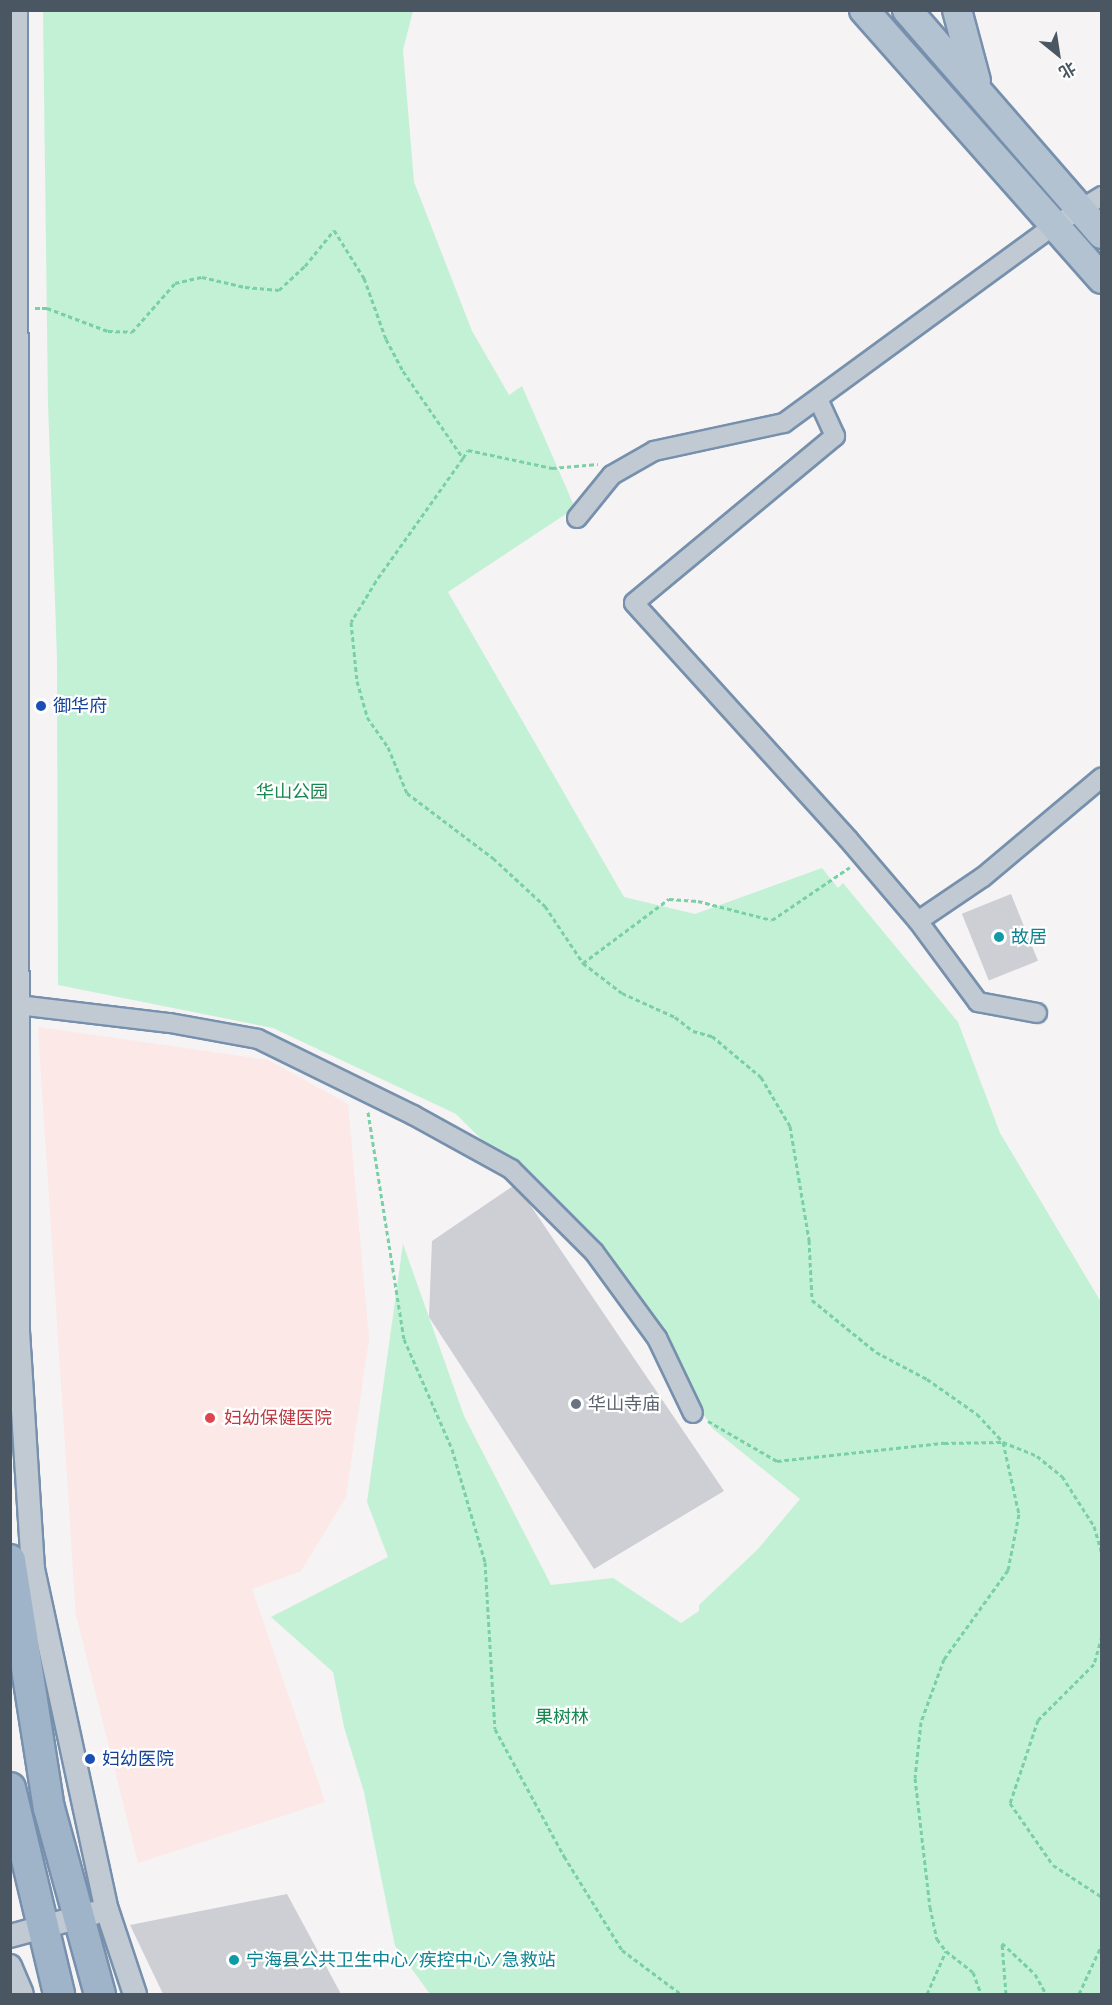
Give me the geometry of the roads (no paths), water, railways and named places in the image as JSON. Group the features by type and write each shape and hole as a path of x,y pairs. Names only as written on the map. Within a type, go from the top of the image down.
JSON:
{"highway":[{"path":"10,1560 49,1808 100,1995"},
{"path":"10,1788 59,1995"}],"main road":[{"path":"864,10 1101,279"},
{"path":"906,10 978,89 1091,203 1101,234"},
{"path":"957,10 978,89"}],"street":[{"path":"16,10 18,1331 33,1569 107,1910 135,1995"},
{"path":"577,518 612,475 654,451 784,423 1055,225 1091,203"},
{"path":"818,399 835,436 634,603 864,858 918,921 978,1002 1037,1013"},
{"path":"918,921 983,877 1101,777"},
{"path":"18,1005 170,1023 258,1039 366,1092 511,1169 594,1252 657,1338 693,1413"},
{"path":"10,1936 107,1910"},
{"path":"10,1966 22,1995"}],"place":[{"name":"御华府","path":"41,706"},
{"name":"故居","path":"999,937"},
{"name":"华山寺庙","path":"576,1404"},
{"name":"妇幼保健医院","path":"210,1418"},
{"name":"妇幼医院","path":"90,1759"},
{"name":"宁海县公共卫生中心/疾控中心/急救站","path":"234,1960"}],"park label":[{"name":"华山公园","path":"292,792"},
{"name":"果树林","path":"562,1717"}]}
